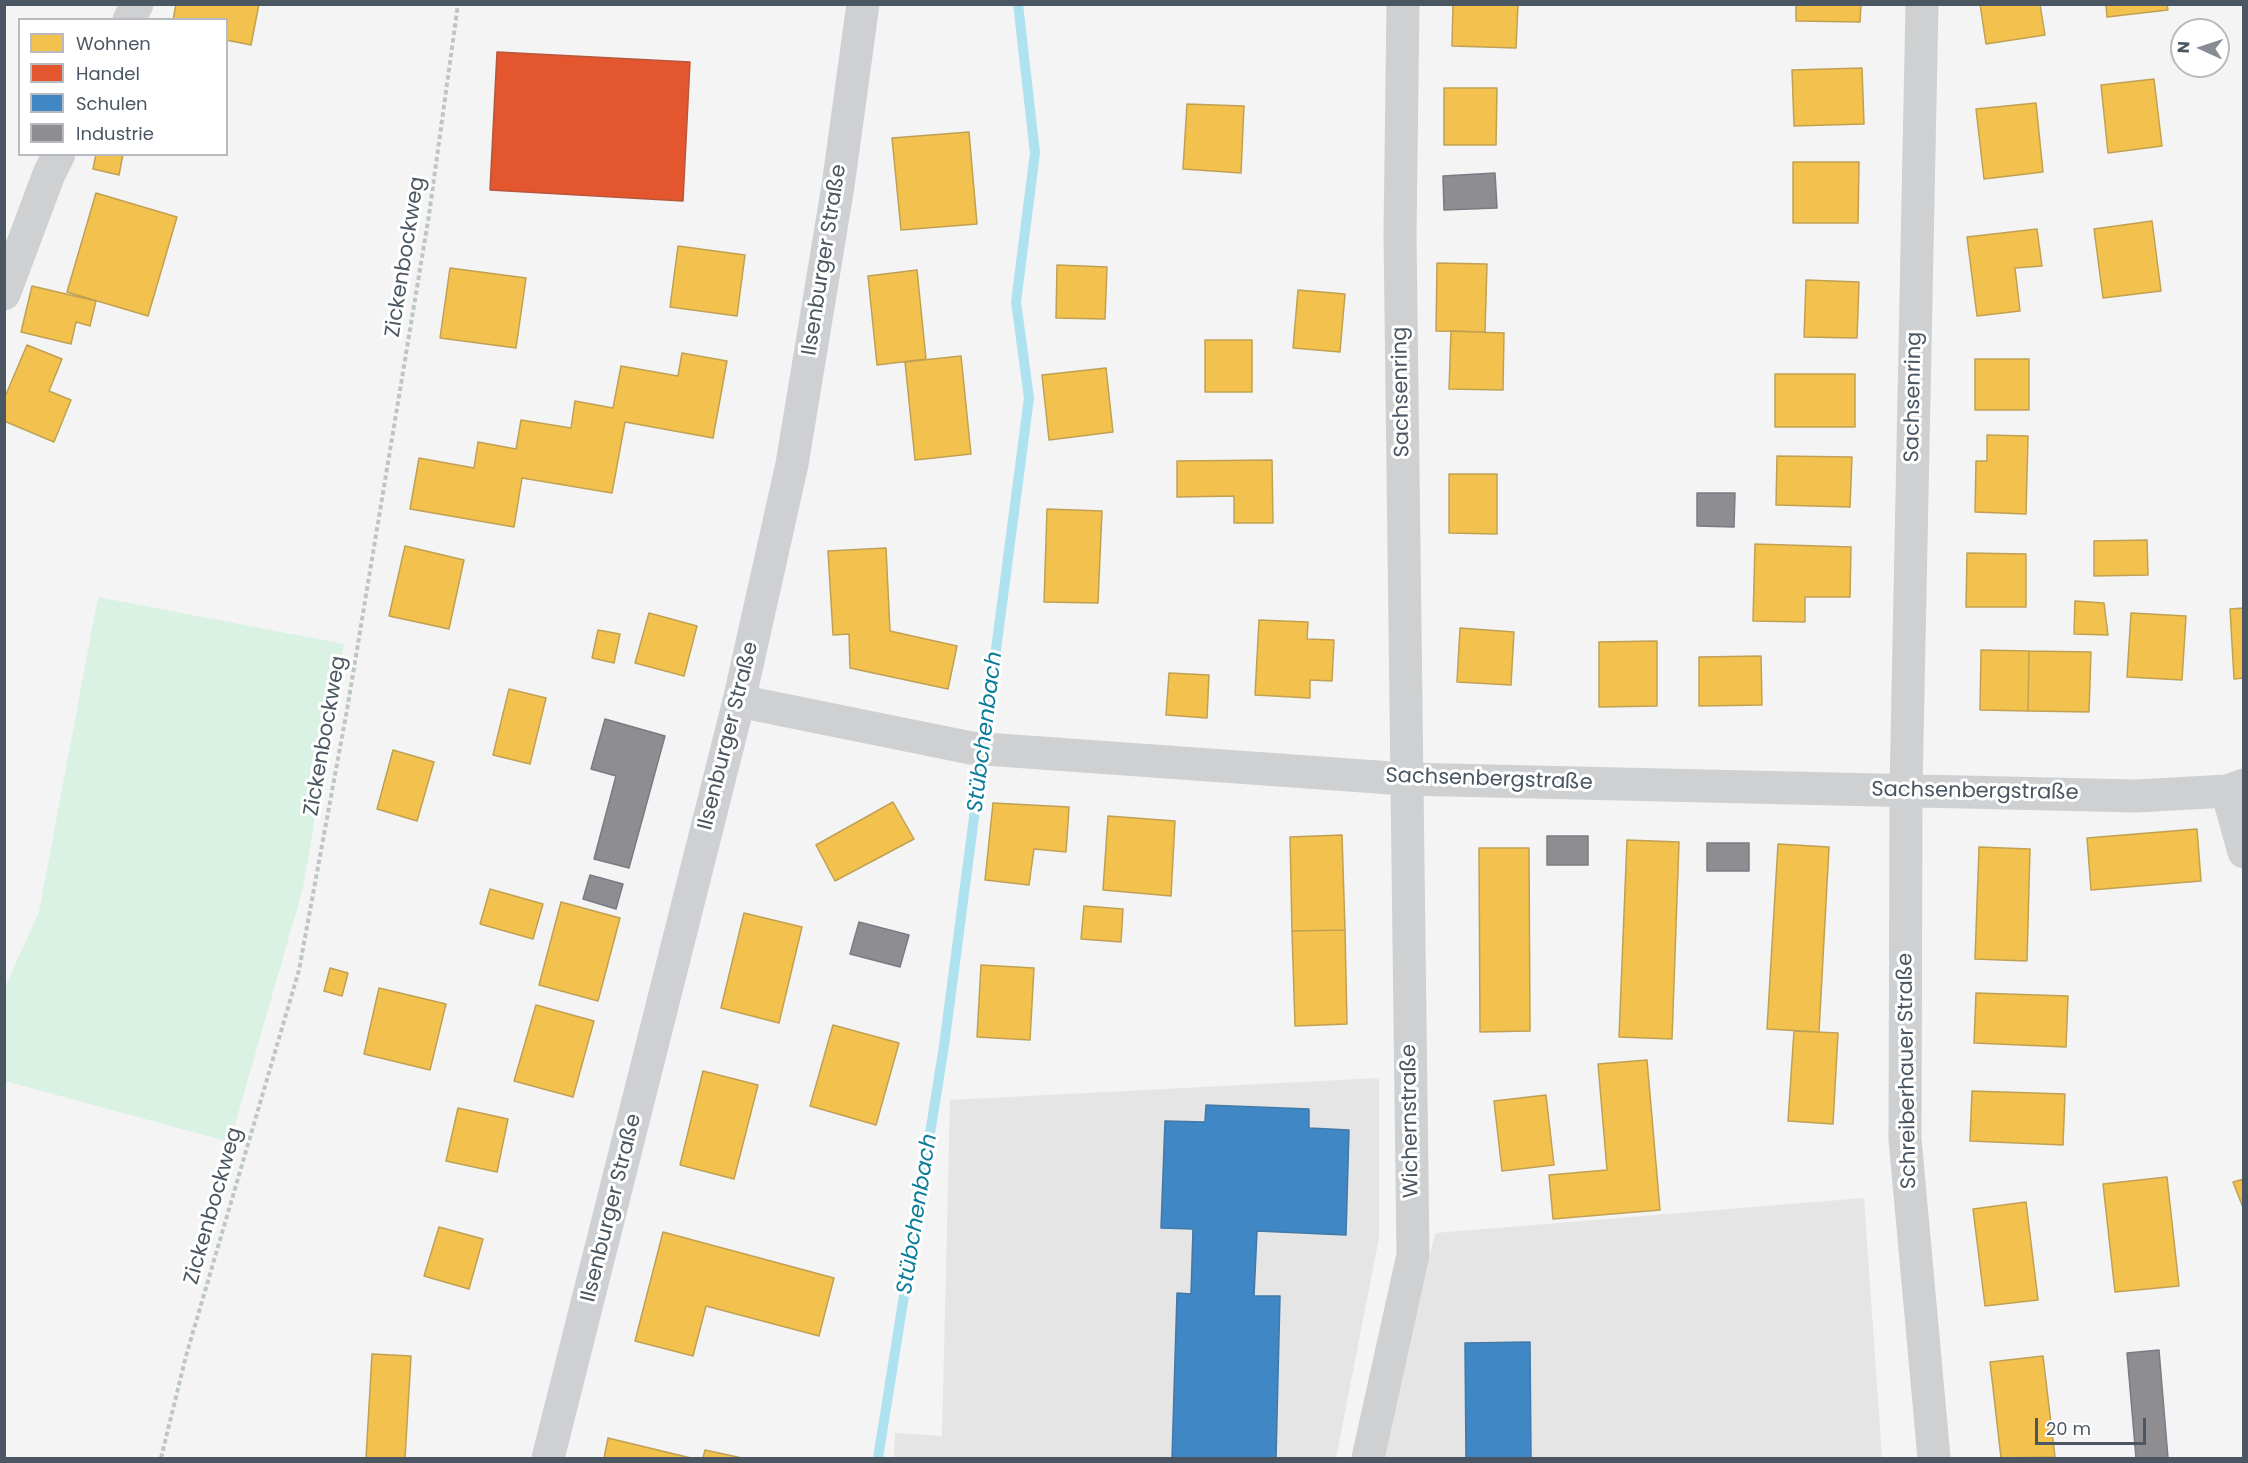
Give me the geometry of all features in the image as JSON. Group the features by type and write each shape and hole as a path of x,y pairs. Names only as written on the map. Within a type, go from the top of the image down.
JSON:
{"main road":[{"name":"Ilsenburger Straße","path":"548,1458 739,701 792,465 838,186 863,4"}],"street":[{"path":"130,18 137,4"},
{"name":"Sachsenring","path":"1403,4 1400,235 1405,778"},
{"name":"Sachsenring","path":"1906,790 1922,4"},
{"path":"4,294 49,174 58,156"},
{"name":"Sachsenbergstraße","path":"739,701 981,749 1405,778 2136,796 2235,788"},
{"name":"Wichernstraße","path":"1368,1458 1413,1255 1405,778"},
{"path":"2235,788 2244,852"},
{"name":"Schreiberhauer Straße","path":"1906,790 1905,1139 1934,1458"}],"path":[{"name":"Zickenbockweg","path":"161,1458 186,1356 299,970 347,710 429,215 458,4"}],"shaded area":[{"path":"1379,1078 1379,1238 1336,1458 894,1458 895,1433 942,1436 950,1100"},
{"path":"1864,1198 1882,1458 1384,1458 1435,1233"}],"green space":[{"path":"98,597 344,644 303,888 230,1142 5,1081 5,987 39,912"}],"building: Wohnen":[{"path":"176,4 259,4 251,45 228,40 228,18 173,18"},
{"path":"1453,4 1518,4 1516,48 1452,46"},
{"path":"1796,4 1861,4 1860,22 1796,21"},
{"path":"1980,4 2040,4 2045,35 1986,44"},
{"path":"2106,4 2167,4 2168,10 2107,17"},
{"path":"1862,68 1864,124 1794,126 1792,70"},
{"path":"2154,79 2162,146 2108,153 2101,85"},
{"path":"1444,88 1497,88 1496,145 1444,145"},
{"path":"2036,103 2043,172 1984,179 1976,109"},
{"path":"1187,104 1244,106 1241,173 1183,169"},
{"path":"969,132 977,224 901,230 892,138"},
{"path":"96,156 123,156 119,175 93,169"},
{"path":"1793,162 1859,162 1858,223 1793,223"},
{"path":"96,193 177,217 148,316 67,292"},
{"path":"2152,221 2161,291 2103,298 2094,229"},
{"path":"2037,229 2042,266 2015,268 2020,311 1977,316 1967,237"},
{"path":"678,246 745,255 737,316 670,307"},
{"path":"1437,263 1487,264 1485,332 1436,331"},
{"path":"1057,265 1107,267 1105,319 1056,318"},
{"path":"450,268 526,278 516,348 440,338"},
{"path":"917,270 926,359 877,365 868,276"},
{"path":"1806,280 1859,282 1857,338 1804,337"},
{"path":"32,286 96,301 90,326 76,322 71,344 21,332"},
{"path":"1298,290 1345,294 1340,352 1293,348"},
{"path":"1451,331 1504,333 1503,390 1449,389"},
{"path":"1205,340 1252,340 1252,392 1205,392"},
{"path":"27,345 62,359 49,391 71,400 54,442 4,421 4,399"},
{"path":"682,353 727,361 713,438 625,422 612,493 522,478 514,527 410,509 419,458 474,468 478,442 516,449 521,420 571,428 575,401 613,408 621,366 678,376"},
{"path":"961,356 971,454 915,460 905,362"},
{"path":"1975,359 2029,359 2029,410 1975,410"},
{"path":"1106,368 1113,432 1049,440 1042,375"},
{"path":"1775,374 1855,374 1855,427 1775,427"},
{"path":"1987,435 2028,436 2026,514 1975,512 1976,461 1987,461"},
{"path":"1777,456 1852,457 1850,507 1776,505"},
{"path":"1272,460 1273,523 1234,523 1234,496 1177,497 1177,461"},
{"path":"1449,474 1497,474 1497,534 1449,533"},
{"path":"1047,509 1102,511 1098,603 1044,602"},
{"path":"2147,540 2148,575 2094,576 2094,541"},
{"path":"1755,544 1851,547 1850,597 1805,597 1805,622 1753,621"},
{"path":"405,546 464,560 449,629 389,616"},
{"path":"886,548 890,631 957,646 948,689 850,668 849,634 833,635 828,551"},
{"path":"1967,553 2026,554 2026,607 1966,607"},
{"path":"2075,601 2104,603 2108,635 2074,634"},
{"path":"2244,608 2244,678 2234,679 2230,609"},
{"path":"649,613 697,626 684,676 635,663"},
{"path":"2131,613 2186,616 2182,680 2127,677"},
{"path":"1259,620 1308,622 1307,639 1334,640 1332,681 1310,680 1310,698 1255,695"},
{"path":"1460,628 1514,632 1511,685 1457,682"},
{"path":"598,630 620,634 614,663 592,658"},
{"path":"1657,641 1657,706 1599,707 1599,642"},
{"path":"1981,650 2029,651 2028,711 1980,710"},
{"path":"2029,651 2091,652 2089,712 2028,711"},
{"path":"1761,656 1762,705 1699,706 1699,657"},
{"path":"1169,673 1209,675 1207,718 1166,715"},
{"path":"509,689 546,698 530,764 493,755"},
{"path":"393,750 434,762 417,821 377,809"},
{"path":"893,802 914,839 835,881 816,845"},
{"path":"993,803 1069,807 1066,852 1034,849 1029,885 985,880"},
{"path":"1108,816 1175,821 1171,896 1103,890"},
{"path":"2197,829 2201,881 2091,890 2087,838"},
{"path":"1342,835 1345,930 1292,931 1290,837"},
{"path":"1627,840 1679,842 1672,1039 1619,1037"},
{"path":"1778,844 1829,847 1819,1032 1767,1029"},
{"path":"1979,847 2030,849 2027,961 1975,959"},
{"path":"1479,848 1529,848 1530,1031 1480,1032"},
{"path":"490,889 543,904 533,939 480,924"},
{"path":"561,902 620,918 598,1001 539,985"},
{"path":"1084,906 1123,909 1121,942 1081,939"},
{"path":"744,913 802,927 779,1023 721,1008"},
{"path":"1345,930 1347,1024 1295,1026 1292,931"},
{"path":"981,965 1034,968 1030,1040 977,1037"},
{"path":"330,968 348,973 342,996 324,991"},
{"path":"379,988 446,1004 430,1070 364,1054"},
{"path":"1976,993 2068,996 2066,1047 1974,1043"},
{"path":"536,1005 594,1021 573,1097 514,1081"},
{"path":"833,1025 899,1043 876,1125 810,1106"},
{"path":"1794,1031 1838,1033 1833,1124 1788,1121"},
{"path":"1647,1060 1660,1210 1553,1219 1549,1175 1607,1170 1598,1064"},
{"path":"703,1071 758,1085 734,1179 680,1165"},
{"path":"1972,1091 2065,1094 2063,1145 1970,1141"},
{"path":"1546,1095 1554,1165 1502,1171 1494,1101"},
{"path":"458,1108 508,1119 497,1172 446,1161"},
{"path":"2167,1177 2179,1286 2115,1292 2103,1184"},
{"path":"2244,1179 2244,1210 2233,1182"},
{"path":"2026,1202 2038,1300 1985,1306 1973,1209"},
{"path":"439,1227 483,1239 469,1289 424,1276"},
{"path":"663,1232 834,1278 819,1336 706,1306 693,1356 635,1341"},
{"path":"372,1354 411,1356 405,1458 366,1458"},
{"path":"2043,1356 2055,1457 2001,1458 1990,1362"},
{"path":"608,1438 691,1458 604,1458"},
{"path":"705,1450 742,1458 703,1458"}],"building: Handel":[{"path":"497,52 690,62 683,201 490,190"}],"building: Schulen":[{"path":"1206,1105 1309,1109 1309,1128 1349,1130 1346,1235 1257,1231 1254,1296 1280,1296 1276,1458 1172,1458 1177,1293 1191,1294 1193,1229 1161,1228 1165,1121 1205,1122"},
{"path":"1530,1342 1531,1458 1466,1458 1465,1343"}],"building: Industrie":[{"path":"1495,173 1497,208 1444,210 1443,176"},
{"path":"1697,493 1735,493 1734,527 1697,526"},
{"path":"605,719 665,736 629,868 594,859 616,776 591,769"},
{"path":"1547,836 1588,836 1588,865 1547,865"},
{"path":"1707,843 1749,843 1749,871 1707,871"},
{"path":"590,875 623,884 616,909 583,899"},
{"path":"859,922 909,935 900,967 850,954"},
{"path":"2159,1350 2168,1458 2136,1458 2127,1353"}],"waterway":[{"name":"Stübchenbach","path":"878,1458 944,1046 1029,398 1016,302 1035,153 1018,4"}]}
